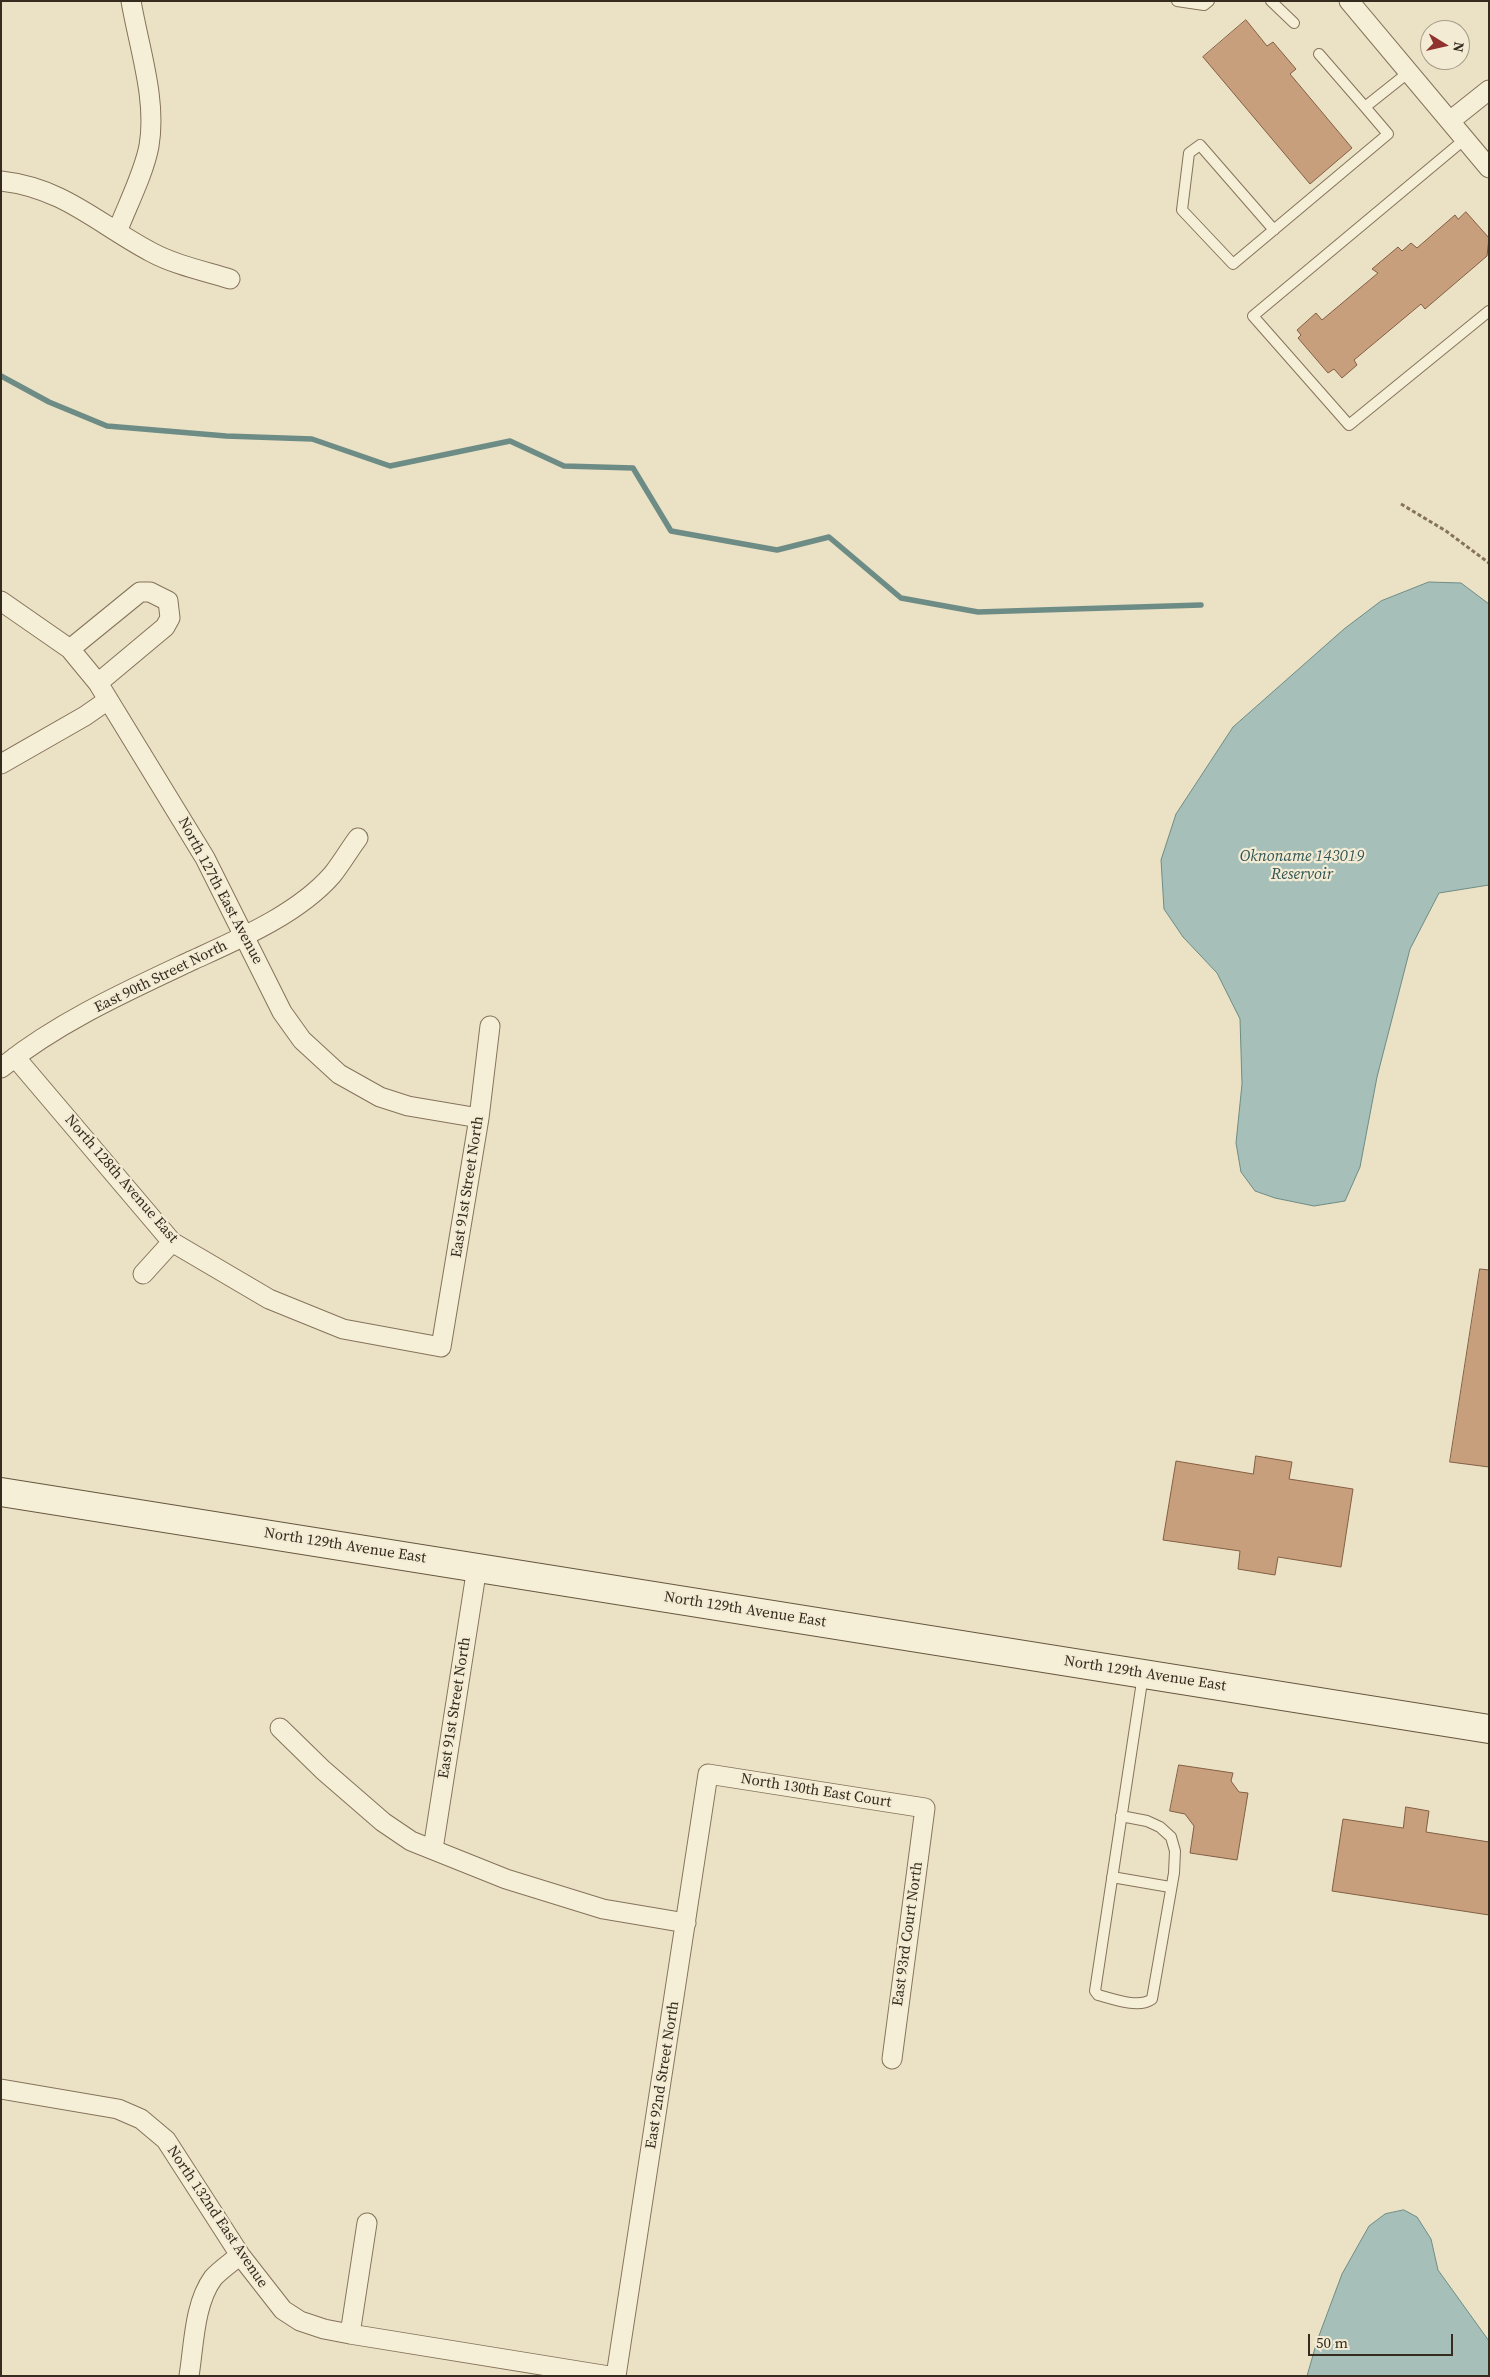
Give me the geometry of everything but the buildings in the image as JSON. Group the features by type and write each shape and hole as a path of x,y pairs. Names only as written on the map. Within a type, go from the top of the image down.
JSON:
{"main road":[{"name":"North 129th Avenue East","path":"1,1492 1489,1728"}],"street":[{"path":"117,232 144,165 150,135 149,101 131,1"},
{"path":"1349,1 1489,168"},
{"path":"1450,121 1489,90"},
{"path":"1,181 33,186 54,194 152,253 174,262 230,279"},
{"path":"70,649 140,592 150,592 168,601 170,618 165,627 98,683"},
{"name":"North 127th East Avenue","path":"1,601 70,649 98,683 205,858 282,1012 302,1040 339,1074 365,1090 408,1106 480,1118"},
{"path":"1,764 85,716 108,700"},
{"name":"East 90th Street North","path":"8,1062 50,1034 127,991 245,936 304,900 332,876 358,838"},
{"name":"East 91st Street North","path":"441,1347 480,1118 490,1026"},
{"name":"North 128th Avenue East","path":"8,1062 172,1242 269,1299 343,1329 441,1347"},
{"path":"143,1274 172,1242"},
{"name":"East 91st Street North","path":"433,1849 477,1568"},
{"path":"280,1728 323,1770 383,1822 411,1841 506,1879 603,1909 686,1924"},
{"name":"North 130th East Court","path":"708,1774 925,1808"},
{"name":"East 92nd Street North","path":"616,2376 708,1774"},
{"name":"East 93rd Court North","path":"892,2059 925,1808"},
{"name":"North 132nd East Avenue","path":"1,2089 118,2109 141,2119 166,2140 240,2256 283,2310 300,2320 324,2329 350,2334 609,2376"},
{"path":"350,2334 367,2223"},
{"path":"189,2376 204,2295 214,2278 240,2256"}],"lane":[{"path":"1177,1 1204,5 1209,1"},
{"path":"1271,1 1294,23"},
{"path":"1274,230 1200,145 1190,153 1182,210 1233,264 1274,230 1388,134 1319,54"},
{"path":"1365,107 1409,72"},
{"path":"1465,139 1253,316 1349,425 1489,311"},
{"path":"1121,1816 1148,1821 1160,1827 1171,1838 1175,1851 1174,1873 1170,1887 1152,1999 1147,2003 1130,2002 1098,1995 1095,1991 1121,1816 1143,1674"},
{"path":"1112,1877 1170,1887"}],"path":[{"path":"1401,504 1446,531 1489,563"}],"water":[{"name":"Oknoname 143019 Reservoir","path":"1429,582 1461,583 1489,604 1489,885 1439,893 1410,949 1377,1077 1360,1167 1345,1201 1314,1206 1275,1198 1255,1191 1241,1172 1236,1143 1242,1084 1240,1019 1217,973 1183,937 1164,909 1161,860 1176,814 1233,727 1344,629 1381,601"},
{"path":"1404,2210 1417,2217 1431,2239 1438,2270 1489,2341 1489,2376 1307,2376 1317,2341 1342,2274 1369,2226 1385,2214"}],"waterway":[{"path":"1,376 49,402 107,426 226,436 312,439 390,466 510,441 564,466 633,468 671,531 777,550 829,537 901,598 978,612 1201,605"}]}
